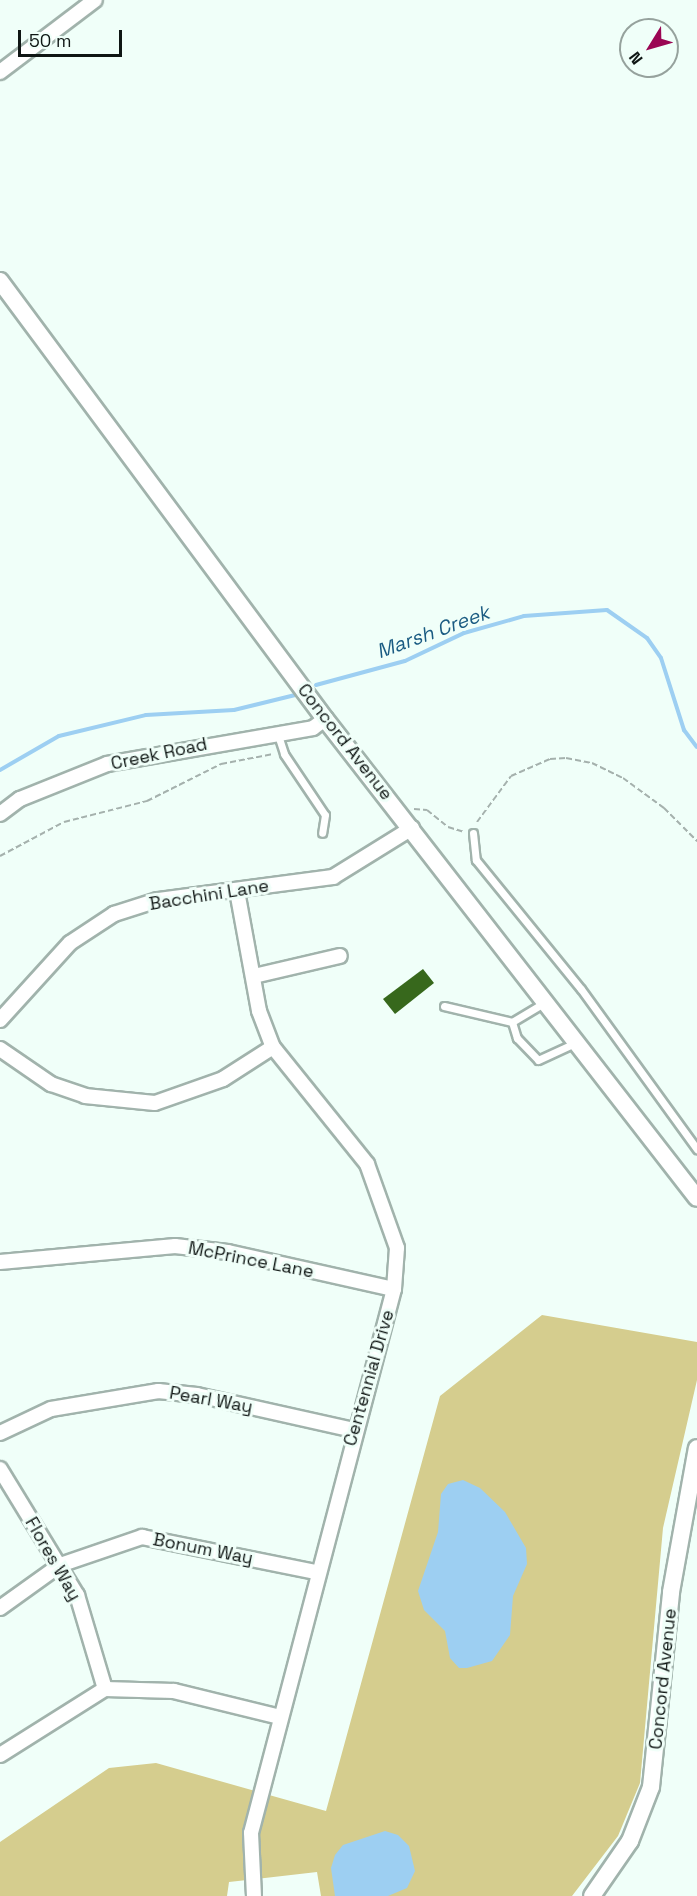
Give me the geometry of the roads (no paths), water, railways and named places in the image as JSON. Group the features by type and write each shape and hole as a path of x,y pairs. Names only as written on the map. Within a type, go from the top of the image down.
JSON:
{"street":[{"path":"0,72 95,0"},
{"name":"Concord Avenue","path":"0,281 325,718 546,1002 692,1181 697,1198"},
{"name":"Creek Road","path":"0,814 20,799 107,764 211,742 278,735 313,728 325,718"},
{"name":"Bacchini Lane","path":"0,1020 70,943 114,914 158,900 333,877 412,828"},
{"name":"Centennial Drive","path":"237,891 260,1011 273,1047 367,1164 397,1248 394,1289 316,1572 251,1833 254,1896"},
{"path":"254,976 340,956"},
{"path":"0,1049 51,1084 85,1096 154,1103 223,1079 273,1047"},
{"name":"McPrince Lane","path":"0,1262 175,1246 228,1252 394,1289"},
{"name":"Pearl Way","path":"0,1433 51,1409 158,1391 197,1395 354,1430"},
{"name":"Concord Avenue","path":"592,1896 630,1841 651,1787 671,1592 697,1448"},
{"name":"Flores Way","path":"0,1470 77,1595 105,1689"},
{"name":"Bonum Way","path":"0,1608 60,1565 142,1538 316,1572"},
{"path":"0,1755 105,1689 174,1691 280,1717"}],"lane":[{"path":"278,735 284,754 325,815 322,833"},
{"path":"473,833 477,860 581,989 697,1149"},
{"path":"444,1006 512,1022 546,1002"},
{"path":"512,1022 517,1038 538,1060 578,1042"}],"water":[{"path":"463,1480 480,1488 505,1512 526,1548 527,1564 513,1596 510,1635 492,1661 459,1668 450,1658 445,1631 424,1610 418,1591 438,1532 441,1494 448,1484"},
{"path":"385,1831 398,1835 409,1846 415,1871 407,1888 388,1896 335,1896 331,1868 335,1855 343,1845"}],"waterway":[{"name":"Marsh Creek","path":"316,685 405,661 464,633 524,616 607,610 647,638 661,658 684,730 697,747"},
{"name":"Marsh Creek","path":"0,770 59,736 146,715 234,710 295,695"}]}
